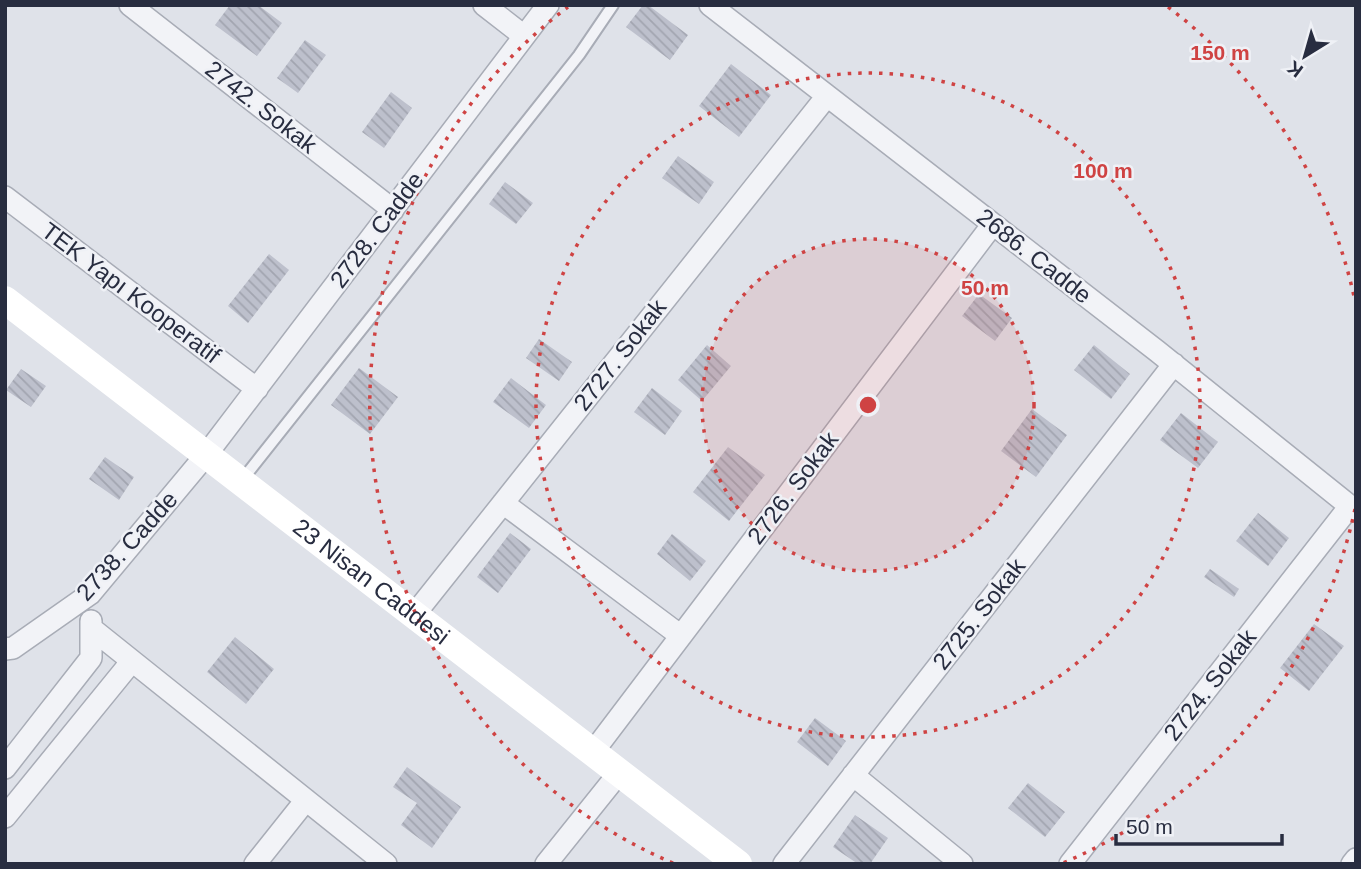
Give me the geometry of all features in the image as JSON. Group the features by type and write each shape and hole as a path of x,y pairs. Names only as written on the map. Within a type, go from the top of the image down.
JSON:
{"main road":[{"name":"23 Nisan Caddesi","path":"5,300 737,864"}],"street":[{"name":"2742. Sokak","path":"130,5 393,210"},
{"path":"484,5 524,36"},
{"name":"2728. Cadde","path":"206,455 548,5"},
{"name":"2686. Cadde","path":"710,5 1174,364 1353,508"},
{"name":"2727. Sokak","path":"414,615 827,96"},
{"name":"TEK Yapı Kooperatif","path":"5,197 257,389"},
{"name":"2726. Sokak","path":"593,752 993,224"},
{"name":"2725. Sokak","path":"784,864 1174,364"},
{"name":"2738. Cadde","path":"5,649 13,648 90,594 206,455"},
{"path":"503,503 681,636"},
{"name":"2724. Sokak","path":"1070,864 1353,508"},
{"path":"5,768 91,658 90,594"},
{"path":"91,628 386,864"},
{"path":"5,817 132,661"},
{"path":"546,864 619,772"},
{"path":"853,775 962,864"},
{"path":"255,864 306,800"},
{"path":"1352,864 1356,859"}],"lane":[{"path":"241,482 570,66 613,5"}],"building":[{"path":"230,5 258,5 282,23 257,56 215,25"},
{"path":"643,5 648,5 688,35 670,60 626,27"},
{"path":"305,40 326,55 298,93 277,78"},
{"path":"731,64 771,95 739,137 699,106"},
{"path":"391,92 412,108 384,148 362,132"},
{"path":"678,156 714,182 699,204 662,178"},
{"path":"505,182 533,203 516,224 489,204"},
{"path":"269,254 289,270 248,323 228,306"},
{"path":"979,294 1012,318 995,341 962,316"},
{"path":"539,339 572,362 559,381 526,358"},
{"path":"707,345 731,366 702,401 678,380"},
{"path":"1094,345 1130,374 1111,399 1074,370"},
{"path":"359,368 398,397 370,434 331,405"},
{"path":"21,369 46,386 31,407 6,390"},
{"path":"511,378 546,405 529,428 493,402"},
{"path":"652,388 682,411 665,435 634,412"},
{"path":"1032,409 1067,435 1036,477 1001,451"},
{"path":"1181,413 1218,442 1198,468 1160,440"},
{"path":"728,447 765,475 729,521 693,492"},
{"path":"105,457 134,477 119,500 89,479"},
{"path":"1258,513 1289,538 1268,566 1236,541"},
{"path":"510,533 531,549 498,593 477,577"},
{"path":"672,534 706,561 690,581 657,554"},
{"path":"1210,569 1239,589 1234,597 1204,577"},
{"path":"1314,624 1344,646 1309,691 1280,668"},
{"path":"235,637 274,669 246,704 207,672"},
{"path":"815,718 846,741 828,766 797,742"},
{"path":"407,767 461,807 432,848 401,825 417,803 393,787"},
{"path":"1028,783 1065,812 1045,837 1008,808"},
{"path":"855,815 888,838 870,864 858,864 833,847"}]}
